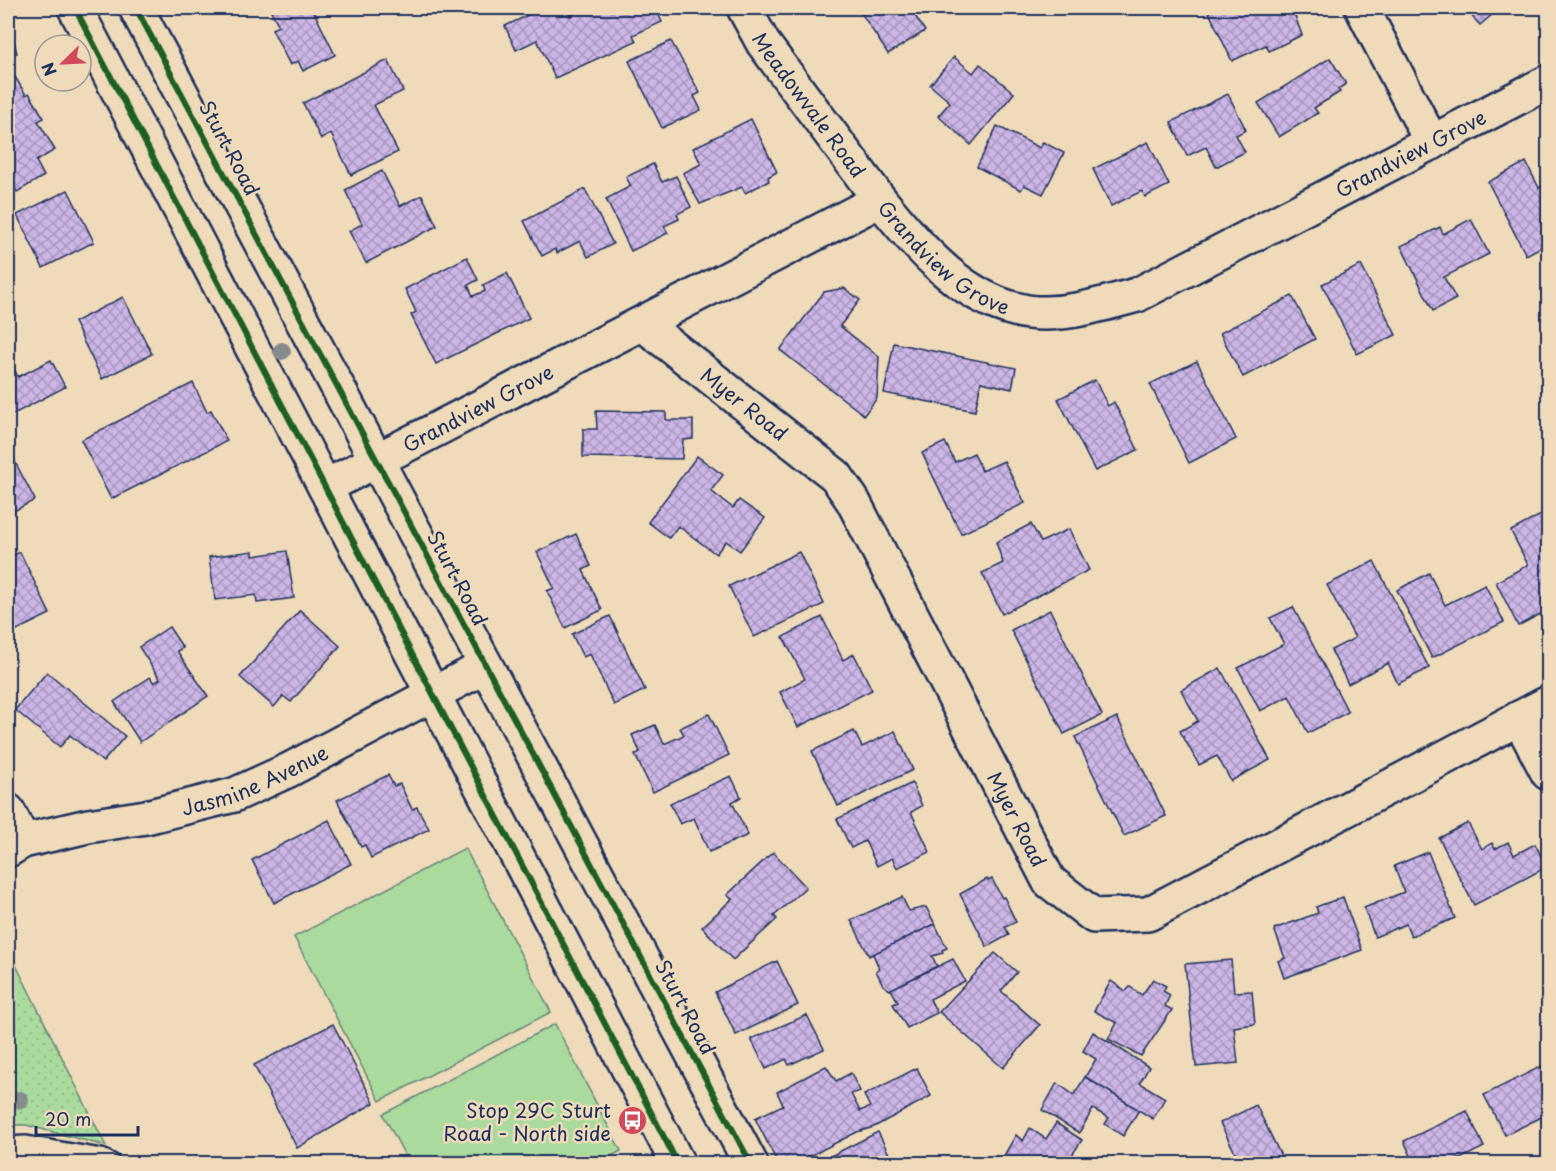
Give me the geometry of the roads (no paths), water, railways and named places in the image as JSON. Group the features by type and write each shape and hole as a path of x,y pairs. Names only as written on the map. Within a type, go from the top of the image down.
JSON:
{"street":[{"path":"75,8 678,1164"},
{"name":"Sturt Road","path":"136,8 751,1164"},
{"name":"Meadowvale Road","path":"744,8 762,43 880,200"},
{"path":"1362,8 1432,142"},
{"name":"Grandview Grove","path":"325,488 880,200 925,255 979,295 1028,312 1079,310 1137,295 1548,82"},
{"name":"Myer Road","path":"643,324 836,476 853,501 1049,882 1094,916 1148,914 1548,703"},
{"name":"Jasmine Avenue","path":"16,845 88,826 146,817 234,795 289,770 486,666"},
{"path":"1519,718 1548,773"},
{"path":"8,811 16,845"}],"lane":[{"path":"8,1148 26,1147 102,1160 109,1164"}],"place":[{"name":"Stop 29C Sturt Road - North side","path":"632,1121"}]}
